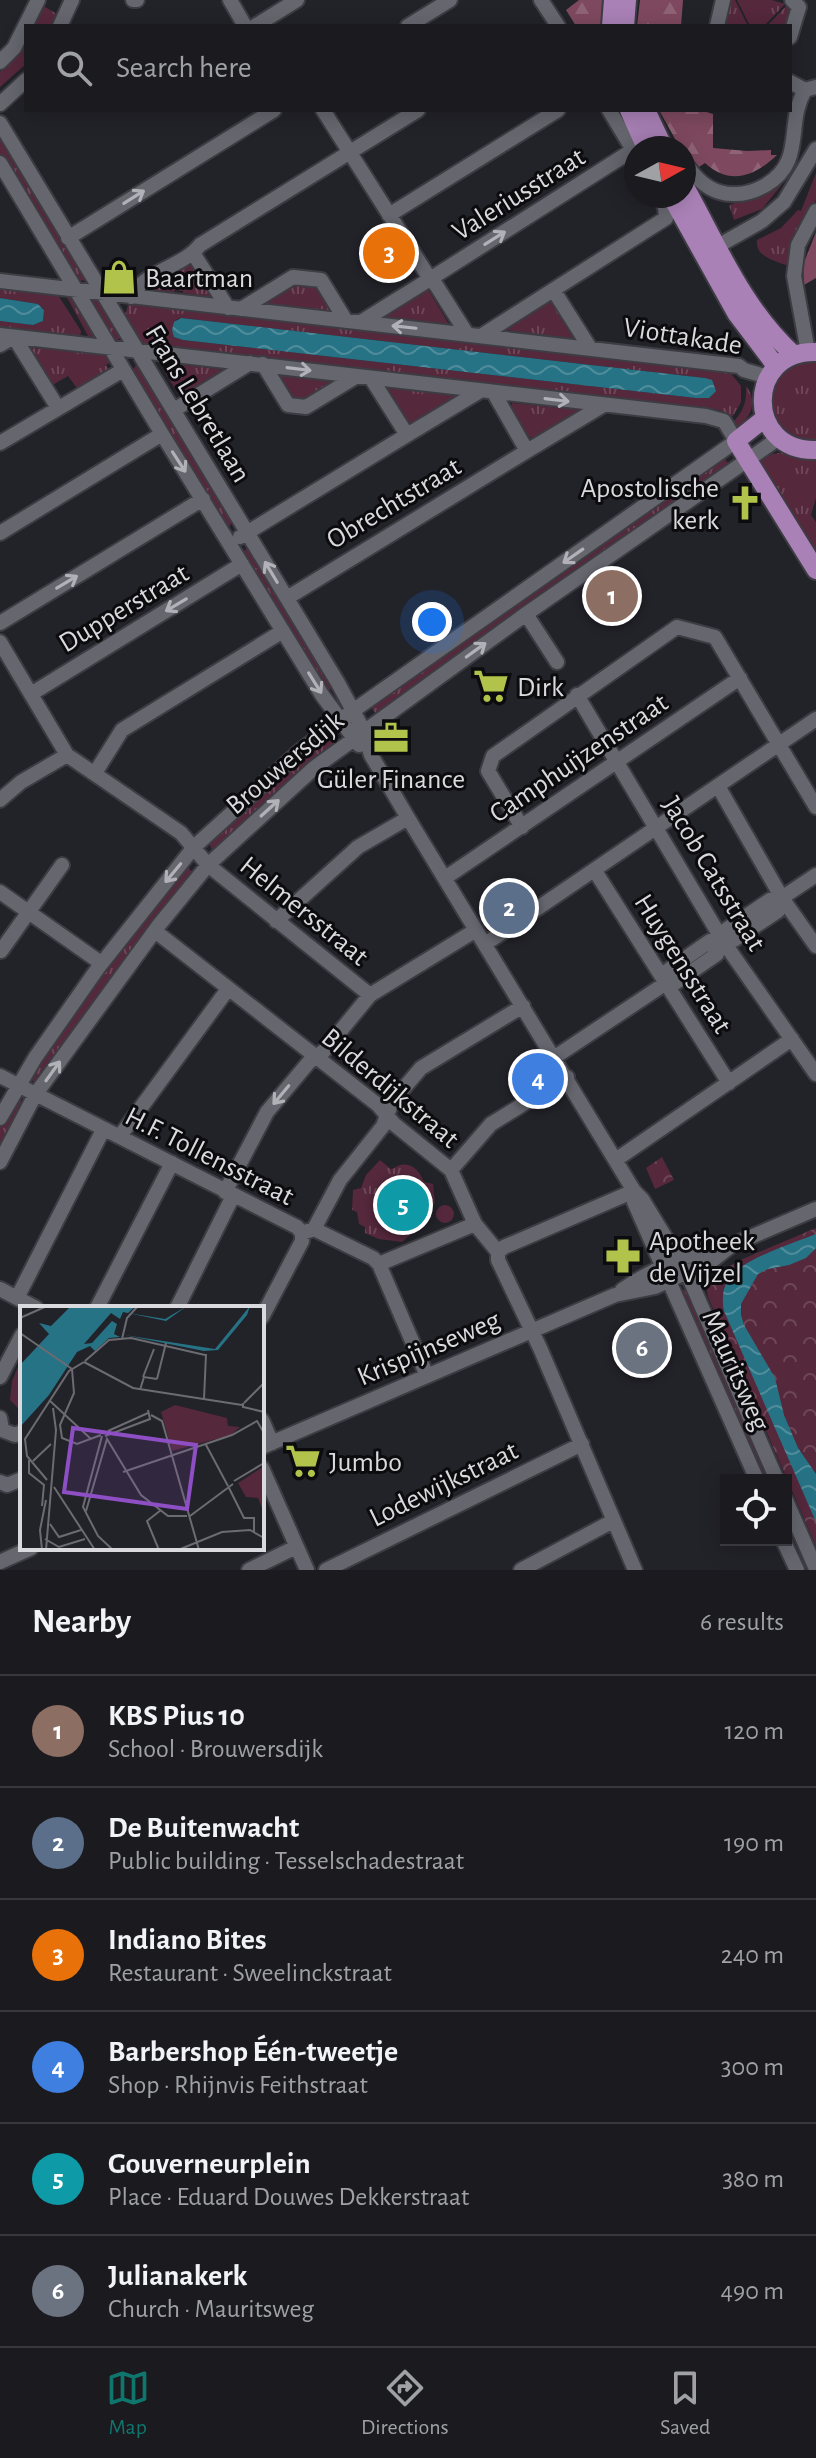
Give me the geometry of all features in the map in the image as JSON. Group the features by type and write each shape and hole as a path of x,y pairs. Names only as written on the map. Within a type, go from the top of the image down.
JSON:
{"main road":[{"path":"611,24 613,0"},
{"path":"625,24 627,0"},
{"path":"636,115 637,136"},
{"path":"636,115 654,136"},
{"path":"696,207 736,313 772,372"},
{"path":"680,208 772,336 806,353"},
{"path":"806,353 772,372 762,396 765,418 779,438 798,448 816,450"},
{"name":"Brouwersdijk","path":"736,441 765,418"},
{"path":"736,441 816,570"}],"street":[{"path":"26,24 38,0"},
{"path":"61,24 72,0"},
{"path":"230,0 244,24"},
{"path":"264,24 279,5 297,0"},
{"path":"411,24 450,0"},
{"path":"541,0 557,24"},
{"path":"717,24 723,0"},
{"path":"792,0 799,7 792,30"},
{"path":"0,62 14,48 24,28"},
{"path":"0,104 24,82"},
{"path":"696,181 726,194 749,193 773,180 787,166 792,153 796,111 813,89 792,83"},
{"path":"68,238 271,112"},
{"path":"324,112 457,320 474,335 500,325 666,218 665,208"},
{"path":"135,291 193,253 200,245 415,112"},
{"path":"389,215 555,112"},
{"path":"610,112 627,136"},
{"name":"Frans Lebretlaan","path":"0,123 287,598 346,716"},
{"path":"710,250 762,221 784,202 816,149"},
{"name":"Valeriusstraat","path":"430,279 624,160"},
{"name":"Frans Lebretlaan","path":"0,163 283,631 346,716"},
{"path":"806,353 794,276 798,245 816,211"},
{"path":"193,253 218,293 234,308 293,277 321,280 346,321"},
{"path":"361,322 430,279"},
{"name":"Viottakade","path":"0,281 102,293 135,291 234,308 772,372"},
{"name":"Viottakade","path":"554,291 590,348"},
{"path":"7,336 706,416 724,421 736,441"},
{"path":"0,345 7,336"},
{"path":"7,336 58,408"},
{"path":"256,364 288,405 306,407 364,377"},
{"path":"174,410 256,364"},
{"path":"0,443 123,370"},
{"path":"364,377 407,435"},
{"path":"230,544 407,435 487,392"},
{"path":"487,392 527,451 602,406"},
{"path":"0,533 162,434"},
{"name":"Brouwersdijk","path":"0,1162 35,1095 155,931 208,865 314,768 358,735 779,438"},
{"name":"Brouwersdijk","path":"0,1118 17,1086 101,963 194,847 300,751 346,716 736,441"},
{"name":"Obrechtstraat","path":"287,598 527,451"},
{"path":"684,478 697,496"},
{"path":"0,623 203,499"},
{"name":"Dupperstraat","path":"31,694 242,564"},
{"path":"526,614 557,662"},
{"path":"522,827 488,771 493,756 677,627 715,637 816,807"},
{"path":"95,773 122,730 283,631"},
{"path":"0,642 6,663 31,694 67,755 21,782 0,800"},
{"name":"Camphuijzenstraat","path":"445,878 740,678"},
{"name":"Jacob Catsstraat","path":"577,695 722,941 816,1074"},
{"path":"346,716 634,1191 498,1252"},
{"path":"485,944 816,719"},
{"name":"Helmersstraat","path":"67,755 181,833 208,865 370,995"},
{"path":"718,786 778,900 816,946"},
{"path":"276,921 358,847 408,818"},
{"path":"1,951 62,865"},
{"name":"Huygensstraat","path":"595,871 669,982 729,1083"},
{"path":"778,900 816,875"},
{"path":"0,892 101,963"},
{"path":"555,1057 717,954 722,941 734,940 778,911 778,900"},
{"path":"178,1306 267,1112 370,995 476,930"},
{"name":"Bilderdijkstraat","path":"155,931 378,1105 385,1116 451,1170 475,1224 498,1252 498,1260 582,1444 635,1570"},
{"path":"120,1136 228,989"},
{"path":"264,1313 308,1231 340,1180 383,1126 392,1102 421,1068 523,1006"},
{"path":"617,1159 792,1039"},
{"name":"H.F. Tollensstraat","path":"0,1076 229,1194 297,1227 373,1258 379,1264"},
{"path":"451,1170 491,1124 567,1077"},
{"path":"17,1298 103,1130"},
{"path":"98,1306 172,1163"},
{"name":"Mauritsweg","path":"634,1191 683,1267 774,1474"},
{"name":"Mauritsweg","path":"634,1191 634,1202 754,1474"},
{"name":"Krispijnseweg","path":"267,1445 615,1295 630,1284 713,1260 732,1245 816,1209"},
{"path":"427,1376 379,1264 475,1224"},
{"path":"0,1289 32,1306"},
{"path":"0,1377 20,1339"},
{"path":"0,1418 2,1430 15,1435 20,1433"},
{"name":"Lodewijkstraat","path":"326,1570 582,1444"},
{"path":"264,1473 307,1570"},
{"path":"0,1482 7,1485 20,1480"},
{"path":"792,1514 816,1569"},
{"path":"521,1570 613,1521"},
{"path":"786,1546 797,1570"},
{"path":"249,1570 296,1547"},
{"path":"0,1562 27,1550"}],"green space":[{"path":"579,0 602,0 601,24 575,24 566,10"},
{"path":"640,0 683,0 681,24 637,24"},
{"path":"727,0 735,0 747,24 724,24"},
{"path":"737,0 772,0 785,4 766,24 749,24"},
{"path":"42,5 57,14 52,24 33,24"},
{"path":"787,5 791,9 789,24 769,24"},
{"path":"24,43 24,66 0,87 0,72"},
{"path":"660,112 713,114 713,148 771,150 771,155 777,155 760,168 742,176 724,174 705,163 696,169 696,136 673,136"},
{"path":"0,131 89,281 76,280 0,158"},
{"path":"794,161 792,172 762,209 734,220 729,205 757,196"},
{"path":"816,173 816,200 800,231 789,263 785,265 766,257 759,250 757,240 781,228 798,210 801,211"},
{"path":"816,232 816,278 804,285 803,265"},
{"path":"188,264 194,267 212,297 175,290 145,289"},
{"path":"294,281 315,283 332,313 259,303"},
{"path":"0,288 58,295 81,331 80,339 0,330 0,321 33,325 43,321 44,309 38,304 0,298"},
{"path":"429,291 450,326 381,317"},
{"path":"64,292 74,295 100,340 92,343"},
{"path":"100,298 121,337 118,340 113,340 92,305 93,300"},
{"path":"547,300 554,303 578,339 499,329"},
{"path":"132,302 727,369 741,386 741,402 730,417 720,410 141,343 125,315","holes":["181,318 705,378 711,397 696,398 174,337 177,319"]},
{"path":"28,348 103,352 110,363 106,365 109,370 77,388 68,376 51,386"},
{"path":"808,356 816,356 816,446 791,441 768,410 774,376"},
{"path":"167,363 227,370 182,400 163,369"},
{"path":"136,365 141,366 234,519 229,527 226,527 131,373"},
{"path":"273,370 339,378 305,401 289,399"},
{"path":"383,383 466,394 410,428"},
{"path":"746,386 752,398 751,410 736,430 731,424 743,407"},
{"path":"512,403 581,410 581,413 533,438 529,437 511,407"},
{"path":"790,451 816,456 816,498 811,515 816,522 816,559 758,461 768,455"},
{"path":"723,455 730,467 702,488 693,476"},
{"path":"685,485 690,495 378,717 369,704"},
{"path":"247,548 252,548 333,684 330,690 324,690 240,555"},
{"path":"329,733 337,745 216,851 212,850 208,840"},
{"path":"186,865 193,873 41,1083 34,1082 28,1077 29,1068"},
{"path":"19,1099 25,1105 0,1154 0,1123"},
{"path":"662,1157 674,1180 655,1189 646,1168"},
{"path":"380,1160 391,1169 405,1164 412,1167 424,1182 433,1184 435,1204 424,1206 420,1219 411,1223 413,1232 402,1242 379,1239 365,1233 365,1227 359,1224 357,1212 352,1210 353,1190 361,1188 366,1175"},
{"path":"445,1205 454,1214 445,1223 436,1214"},
{"path":"816,1228 816,1546 792,1491 792,1474 785,1474 708,1297 707,1280 738,1261"},
{"path":"690,1287 772,1474 758,1474 679,1292"},
{"path":"20,1363 20,1410 10,1400 12,1381"}],"water":[{"path":"0,298 38,304 44,310 43,321 33,325 0,321"},
{"path":"181,318 705,378 712,380 716,391 709,398 696,398 183,340 174,337 172,330 174,322"},
{"path":"816,1234 816,1248 806,1258 758,1274 741,1304 741,1315 775,1378 784,1415 798,1448 816,1474 816,1522 724,1311 723,1299 728,1280 743,1266"}],"place":[{"name":"Indiano Bites","path":"389,253"},
{"name":"Baartman","path":"119,277"},
{"name":"Apostolische kerk","path":"745,503"},
{"name":"KBS Pius 10","path":"612,596"},
{"name":"Dirk","path":"491,686"},
{"name":"Güler Finance","path":"391,738"},
{"name":"De Buitenwacht","path":"509,908"},
{"name":"Barbershop Één-tweetje","path":"538,1079"},
{"name":"Gouverneurplein","path":"403,1205"},
{"name":"Apotheek de Vijzel","path":"623,1256"},
{"name":"Julianakerk","path":"642,1348"},
{"name":"Jumbo","path":"303,1461"}]}
